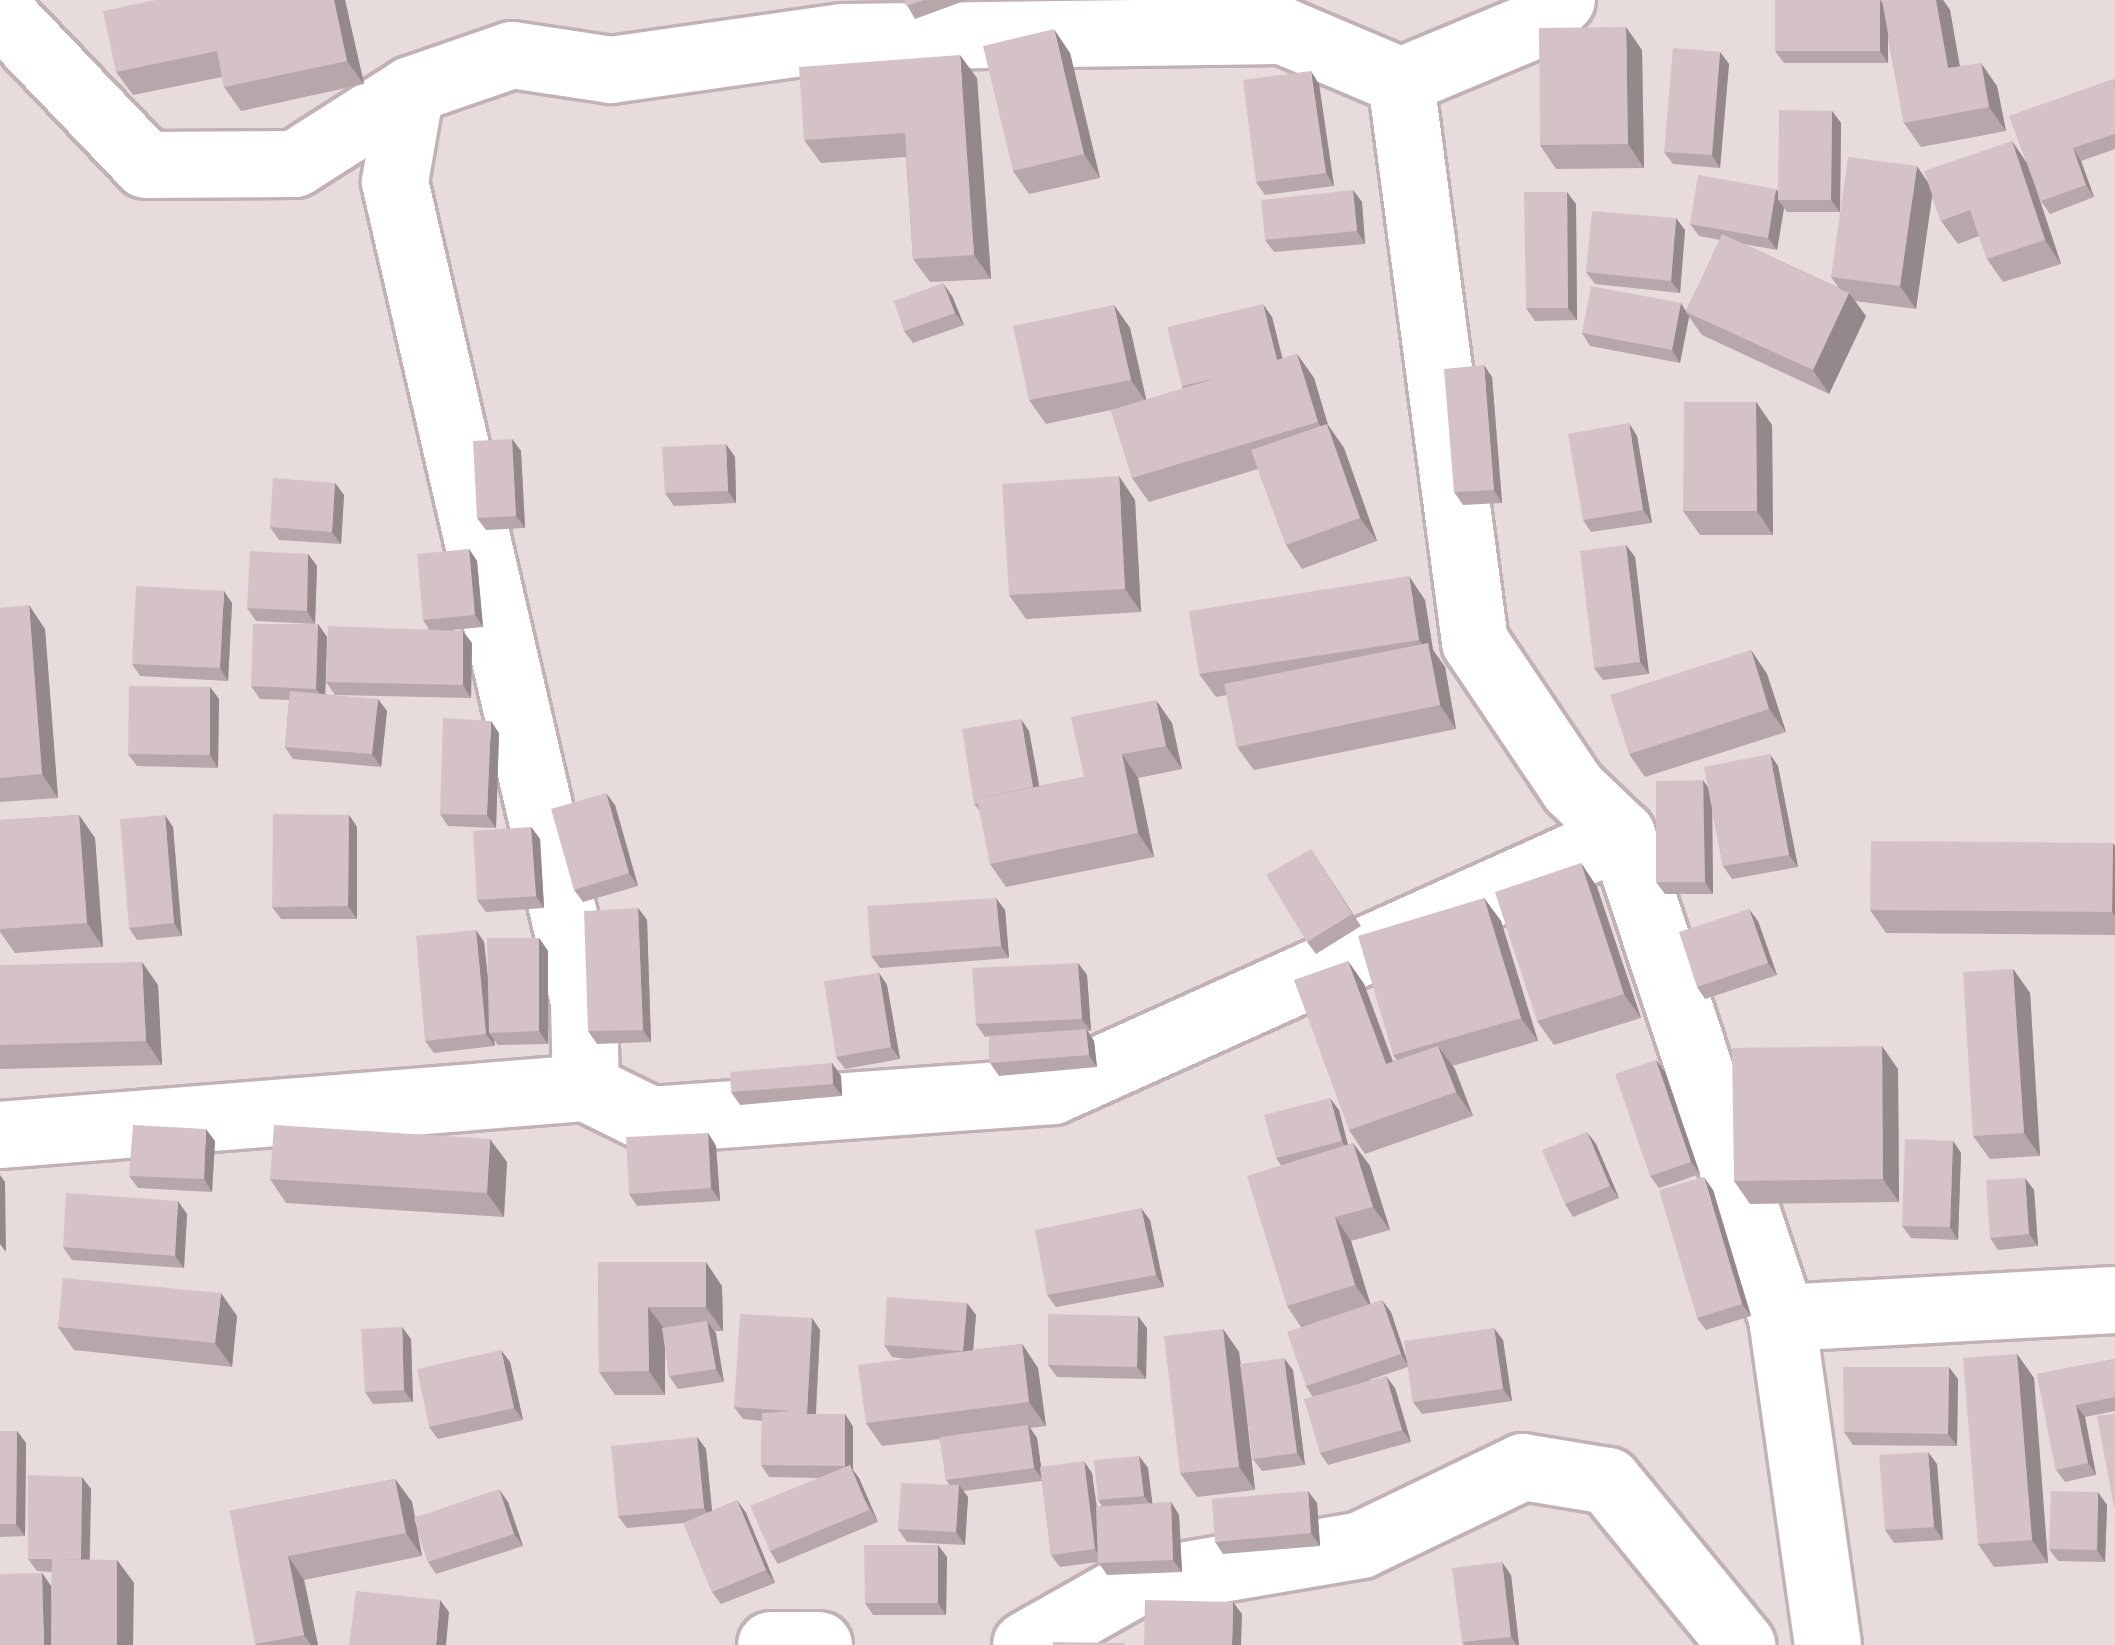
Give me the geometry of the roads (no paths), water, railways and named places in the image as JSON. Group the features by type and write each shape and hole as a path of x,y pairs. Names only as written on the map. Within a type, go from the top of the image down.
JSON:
{"street":[{"path":"1401,81 1538,24 1562,0"},
{"path":"0,12 146,165 295,164 411,89 512,55 611,70 842,37 1281,16 1401,81"},
{"path":"1401,81 1474,642 1573,788 1622,835 1782,1318 1828,1645"},
{"path":"411,89 395,182 584,1002 586,1088"},
{"path":"0,1135 586,1088 651,1120 1052,1091 1622,835"},
{"path":"1782,1318 2115,1300"},
{"path":"1026,1645 1134,1584 1361,1545 1523,1467 1608,1481 1742,1645"},
{"path":"771,1645 819,1645"}]}
